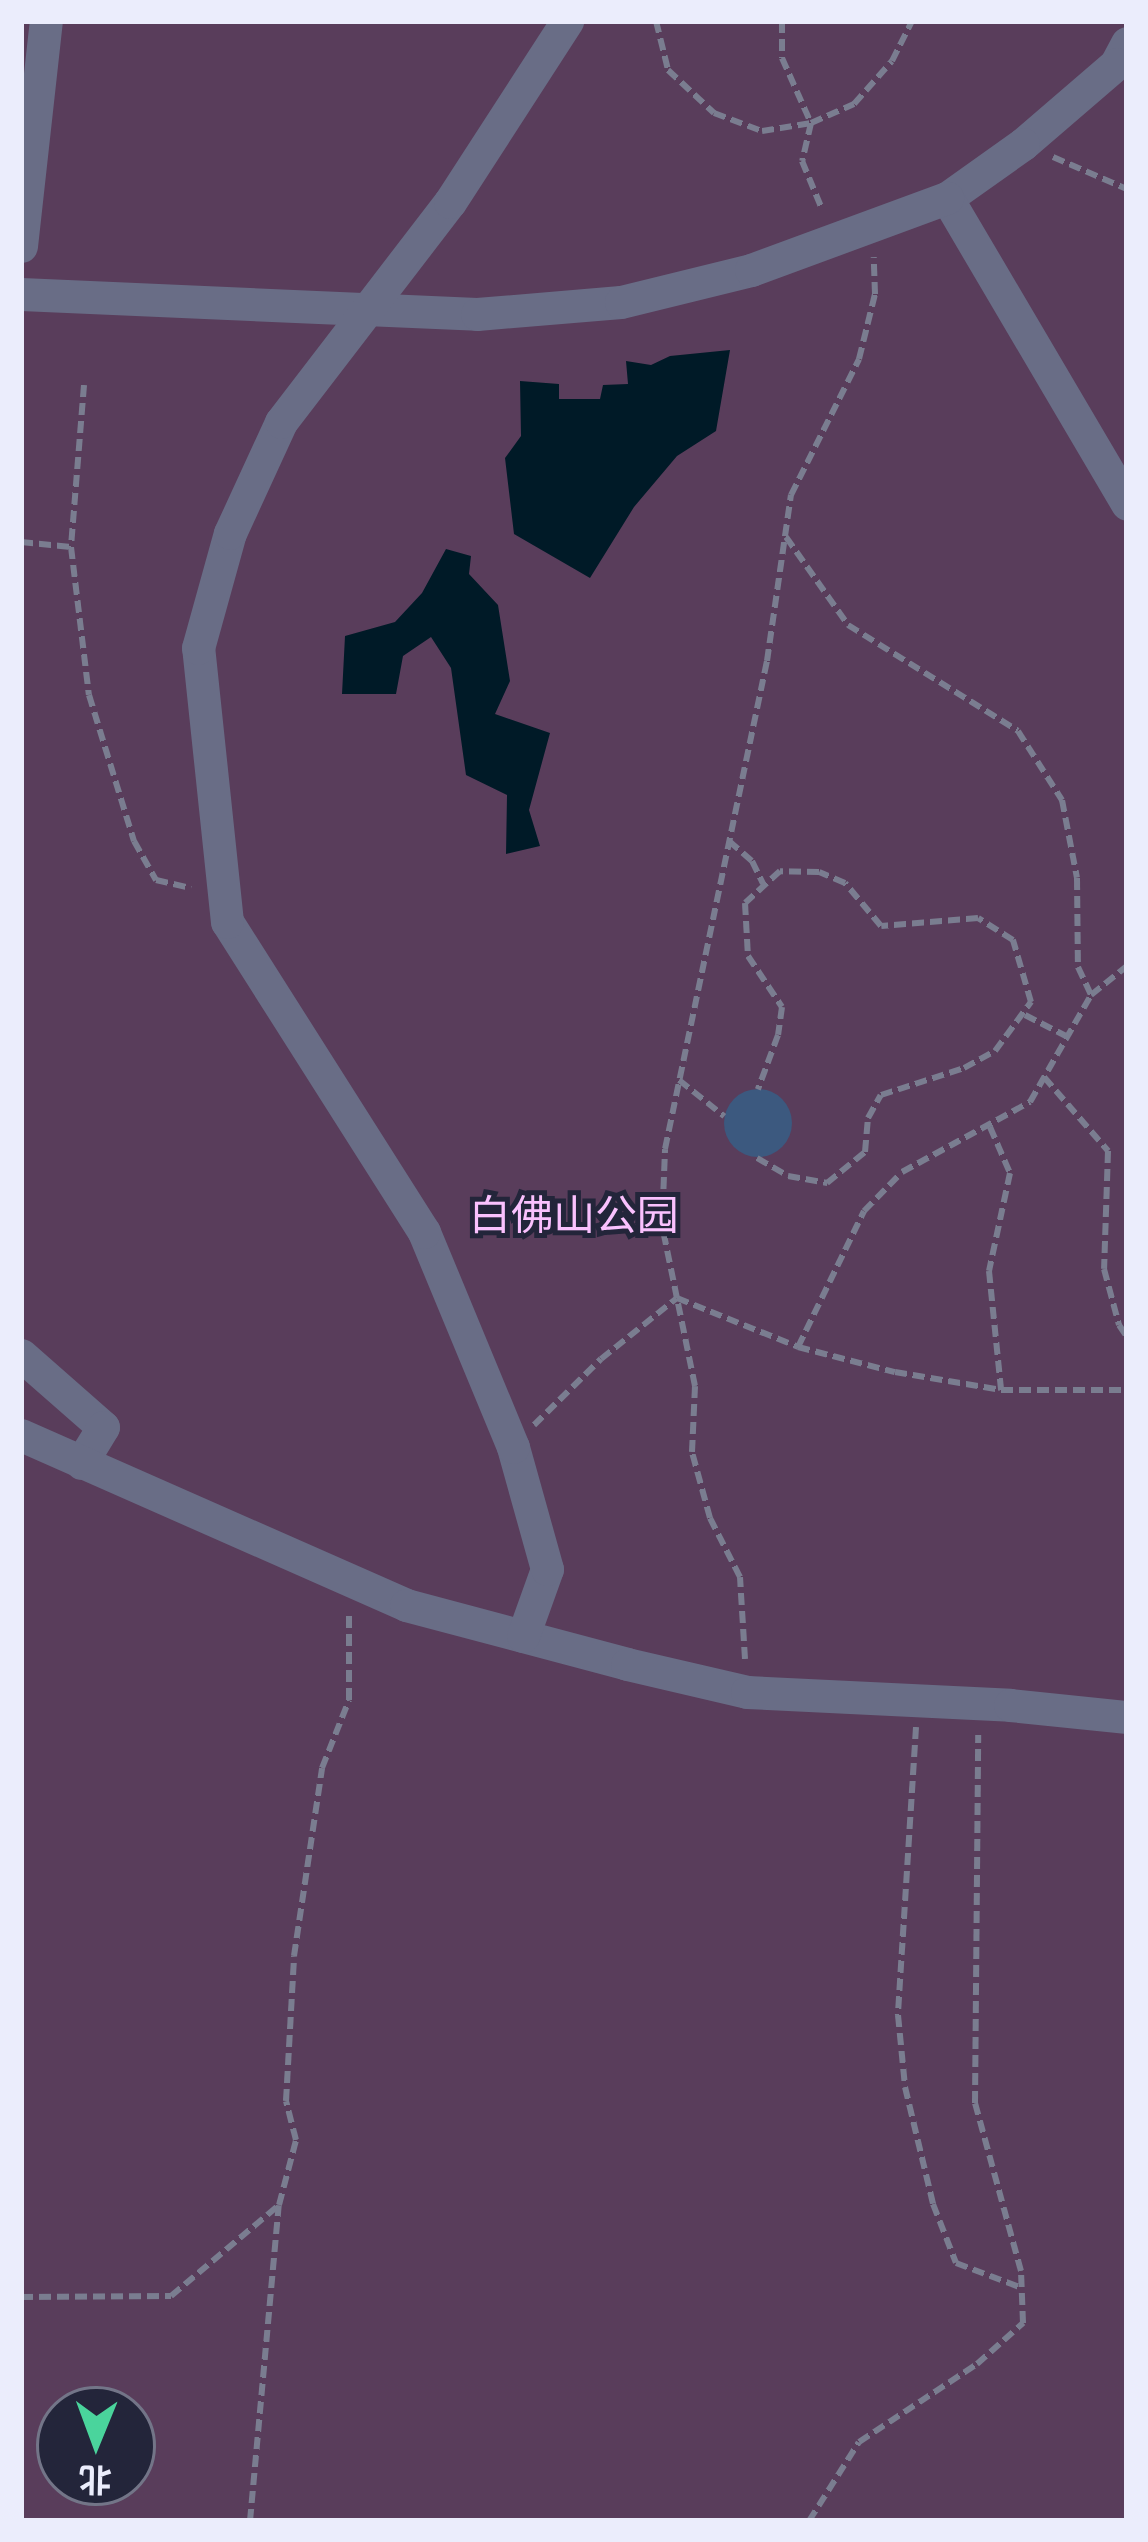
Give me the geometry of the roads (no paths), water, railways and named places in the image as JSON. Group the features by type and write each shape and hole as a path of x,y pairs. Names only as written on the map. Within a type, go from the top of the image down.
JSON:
{"lane":[{"path":"21,246 46,21"},
{"path":"523,1636 547,1570 513,1447 424,1232 227,922 199,648 230,532 281,422 450,202 567,21"},
{"path":"21,294 477,314 621,302 751,270 947,198 1023,145 1116,64 1127,43"},
{"path":"947,198 1127,504"},
{"path":"21,1355 104,1427 81,1463"},
{"path":"21,1435 406,1605 523,1636 747,1692 979,1703 1127,1717"}],"water":[{"path":"730,350 716,431 677,456 634,507 590,578 514,534 505,458 521,436 520,381 559,384 559,399 600,399 603,385 628,384 626,361 651,365 670,356"},
{"path":"446,549 471,556 469,574 498,605 510,681 495,714 550,733 529,810 540,846 506,854 507,795 466,775 451,668 431,637 403,656 396,694 342,694 345,636 395,622 422,593"}],"park label":[{"name":"白佛山公园","path":"574,1216"}]}
